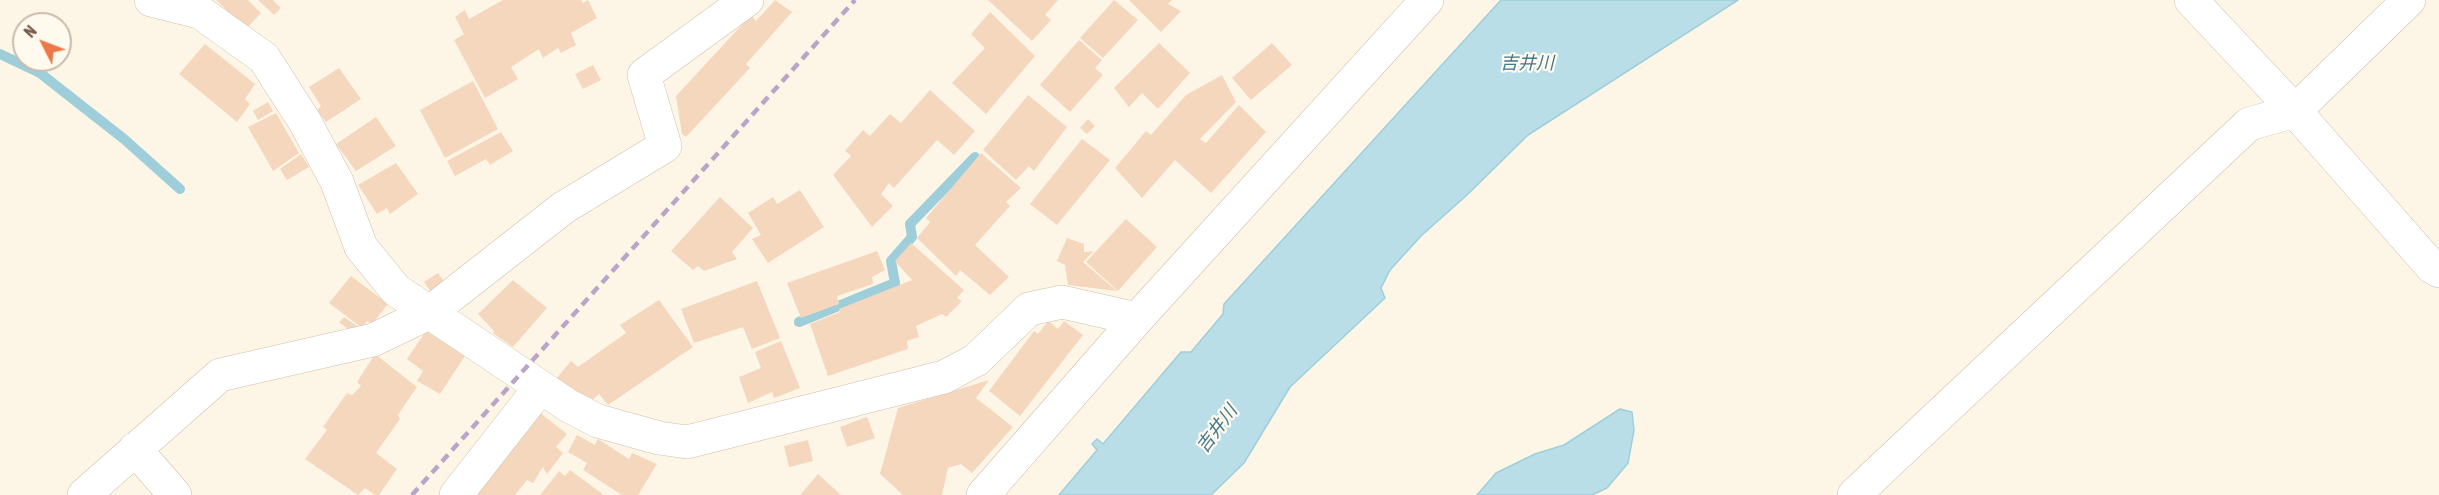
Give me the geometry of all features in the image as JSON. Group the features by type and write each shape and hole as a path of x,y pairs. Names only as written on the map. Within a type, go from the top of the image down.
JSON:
{"street":[{"path":"151,0 191,6 264,58 305,122 337,182 361,247 396,291 569,406 598,421 659,438 687,442 944,377 976,360 1029,309 1062,302 1137,319"},
{"path":"84,495 220,375 373,340 429,313 563,208 665,146 644,75 747,0"},
{"path":"983,495 1137,319 1427,0"},
{"path":"2192,0 2295,111 2432,267 2439,271"},
{"path":"1854,495 2249,124 2295,111 2409,0"},
{"path":"456,495 540,387"},
{"path":"135,449 176,495"}],"water":[{"name":"吉井川","path":"1501,0 1738,0 1528,135 1421,236 1390,270 1381,288 1385,298 1290,387 1244,463 1211,495 1059,495 1097,450 1092,444 1097,439 1103,444 1181,352 1191,352 1223,314 1224,304"},
{"path":"1620,409 1632,412 1634,430 1628,463 1607,488 1592,495 1477,495 1496,473 1535,454 1564,445"}],"building":[{"path":"216,0 248,0 261,13 246,29"},
{"path":"258,0 273,0 281,8 274,15"},
{"path":"503,0 581,0 583,3 588,0 597,18 571,33 576,45 561,53 558,48 543,58 539,49 511,67 518,79 485,98 454,40 464,34 455,17 465,10 469,19"},
{"path":"775,0 792,12 746,64 750,68 686,137 682,134 676,96 751,15 756,21"},
{"path":"988,0 1058,0 1045,15 1051,20 1032,41"},
{"path":"1114,0 1138,20 1103,58 1080,38"},
{"path":"1129,0 1172,0 1168,4 1181,11 1161,32"},
{"path":"990,12 1035,56 986,114 952,83 985,48 971,34"},
{"path":"1079,40 1102,60 1095,68 1103,75 1070,112 1040,85"},
{"path":"1159,43 1190,73 1158,109 1142,93 1129,107 1114,88"},
{"path":"1272,43 1292,65 1251,100 1232,78"},
{"path":"205,44 255,84 245,99 250,104 237,122 179,74"},
{"path":"593,65 601,80 583,89 575,74"},
{"path":"339,68 361,99 326,122 317,110 321,106 309,87"},
{"path":"1222,75 1236,102 1200,139 1206,143 1239,105 1266,132 1211,193 1175,160 1142,198 1115,168 1146,131 1151,135 1186,95"},
{"path":"473,81 498,129 445,158 420,110"},
{"path":"930,90 975,131 954,155 937,140 894,188 889,183 881,194 893,206 872,227 833,175 851,156 845,151 863,130 870,136 890,114 901,123"},
{"path":"1028,95 1067,127 1034,171 1029,166 1016,180 983,150"},
{"path":"268,102 273,111 258,120 253,111"},
{"path":"276,113 299,153 273,171 248,127"},
{"path":"376,117 396,146 356,171 336,144"},
{"path":"1088,119 1095,126 1087,134 1080,128"},
{"path":"501,132 513,151 490,165 486,159 455,176 447,161"},
{"path":"1082,139 1110,160 1057,225 1030,204"},
{"path":"981,153 1021,188 1006,202 1010,206 975,245 1009,277 990,295 960,270 956,276 917,238 930,222 926,218"},
{"path":"301,154 309,167 287,180 280,169"},
{"path":"396,163 418,194 390,214 387,208 377,214 358,185"},
{"path":"800,190 824,227 768,263 752,239 761,235 748,213 773,197 777,204"},
{"path":"720,197 753,228 732,252 737,259 704,271 698,266 693,270 671,251"},
{"path":"1126,219 1157,247 1118,291 1086,262"},
{"path":"1067,238 1084,244 1084,252 1094,251 1083,262 1117,291 1068,285 1065,265 1057,261"},
{"path":"911,243 964,290 957,298 962,301 946,317 942,314 916,326 919,337 907,341 908,349 828,376 810,324 840,312 839,309 912,280 895,261"},
{"path":"877,251 885,270 872,277 873,284 837,296 839,304 801,318 787,283"},
{"path":"438,273 447,286 433,295 424,282"},
{"path":"351,276 388,304 372,324 367,321 362,328 329,303"},
{"path":"513,280 547,308 513,347 493,333 494,331 478,314"},
{"path":"757,281 780,338 752,349 743,327 694,343 681,309"},
{"path":"659,300 693,347 608,405 599,394 589,403 557,378 571,361 578,367 626,333 620,325"},
{"path":"344,317 357,326 353,330 349,330 339,322"},
{"path":"1048,321 1058,329 1064,321 1083,335 1020,416 989,391 1034,331 1038,334"},
{"path":"426,331 465,356 440,394 417,381 423,371 407,359"},
{"path":"781,341 800,388 774,398 772,392 748,403 739,377 761,368 755,352"},
{"path":"375,354 417,387 398,415 400,419 376,453 397,469 379,495 365,488 358,495 305,459 327,430 323,427 347,393 352,395 361,386 357,382"},
{"path":"989,380 976,398 1013,427 972,473 961,464 948,468 942,495 903,495 880,474 898,408"},
{"path":"539,412 567,434 556,447 563,453 547,474 543,467 533,483 527,480 515,495 474,495"},
{"path":"867,417 875,438 847,447 840,427"},
{"path":"577,435 595,445 598,439 629,459 632,453 657,464 638,495 622,495 583,470 587,463 568,452"},
{"path":"808,440 813,461 789,467 784,446"},
{"path":"570,470 604,495 540,495 559,471 565,476"},
{"path":"818,474 841,495 800,495"}],"waterway":[{"path":"0,54 40,73 124,139 180,189"},
{"path":"799,322 895,283 891,261 912,237 910,224 975,157"}],"railway":[{"path":"412,495 855,0"}]}
